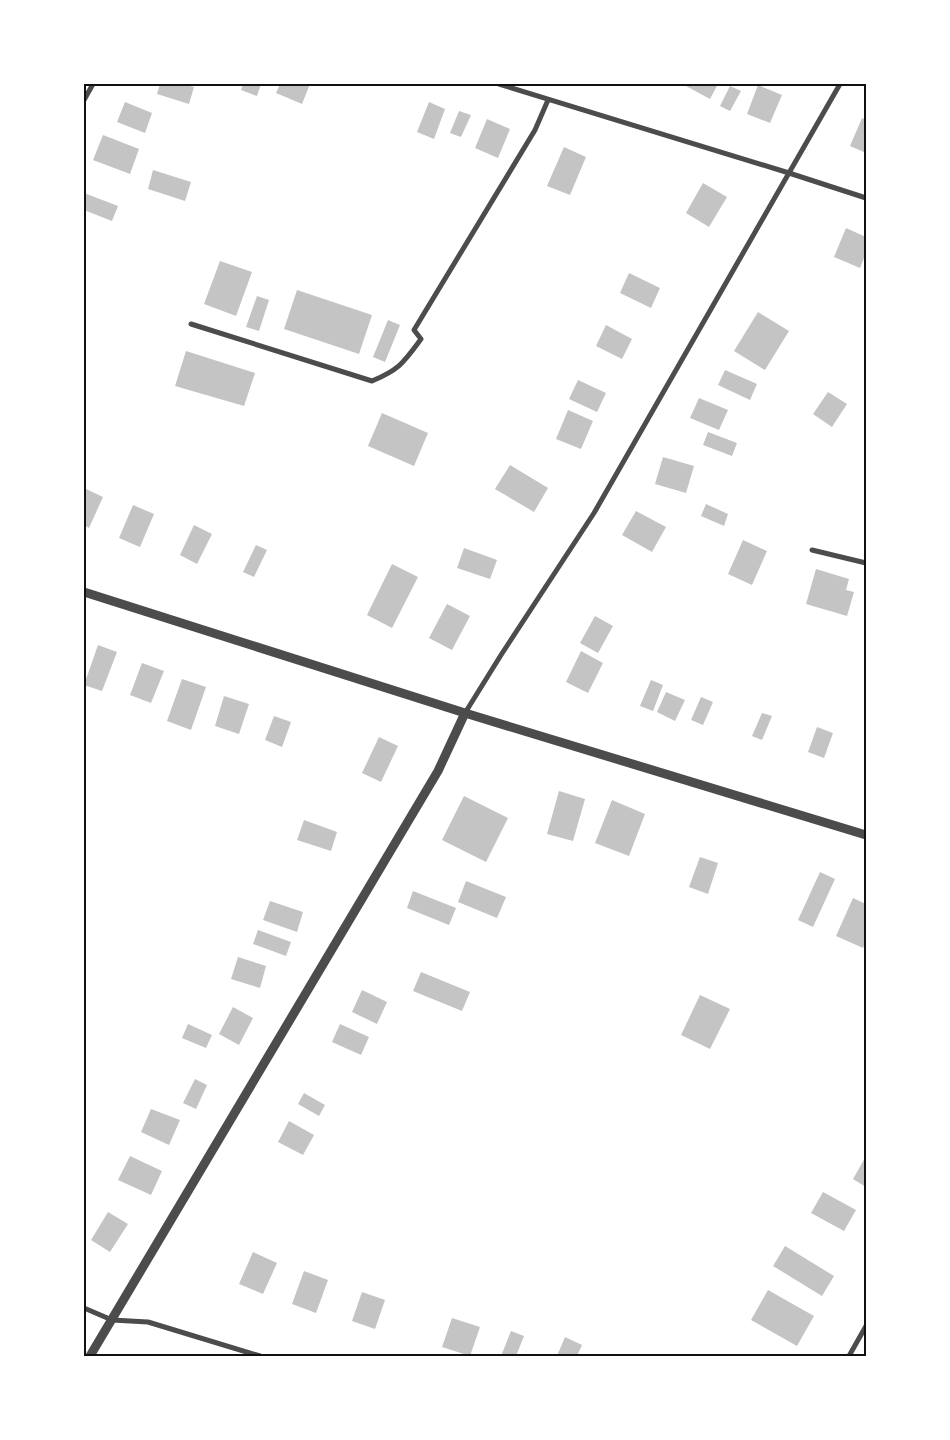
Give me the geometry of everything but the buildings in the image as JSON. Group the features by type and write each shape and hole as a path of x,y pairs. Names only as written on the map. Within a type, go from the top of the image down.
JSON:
{"street":[{"path":"84,100 93,84"},
{"path":"499,84 866,198"},
{"path":"90,1356 438,771 465,713 501,654 594,513 840,84"},
{"path":"190,324 372,381 391,373 403,363 421,340 414,330 535,130 548,100"},
{"path":"812,550 866,563"},
{"path":"84,592 465,713 866,835"},
{"path":"84,1308 112,1320 148,1322 260,1356"},
{"path":"849,1356 866,1326"}]}
